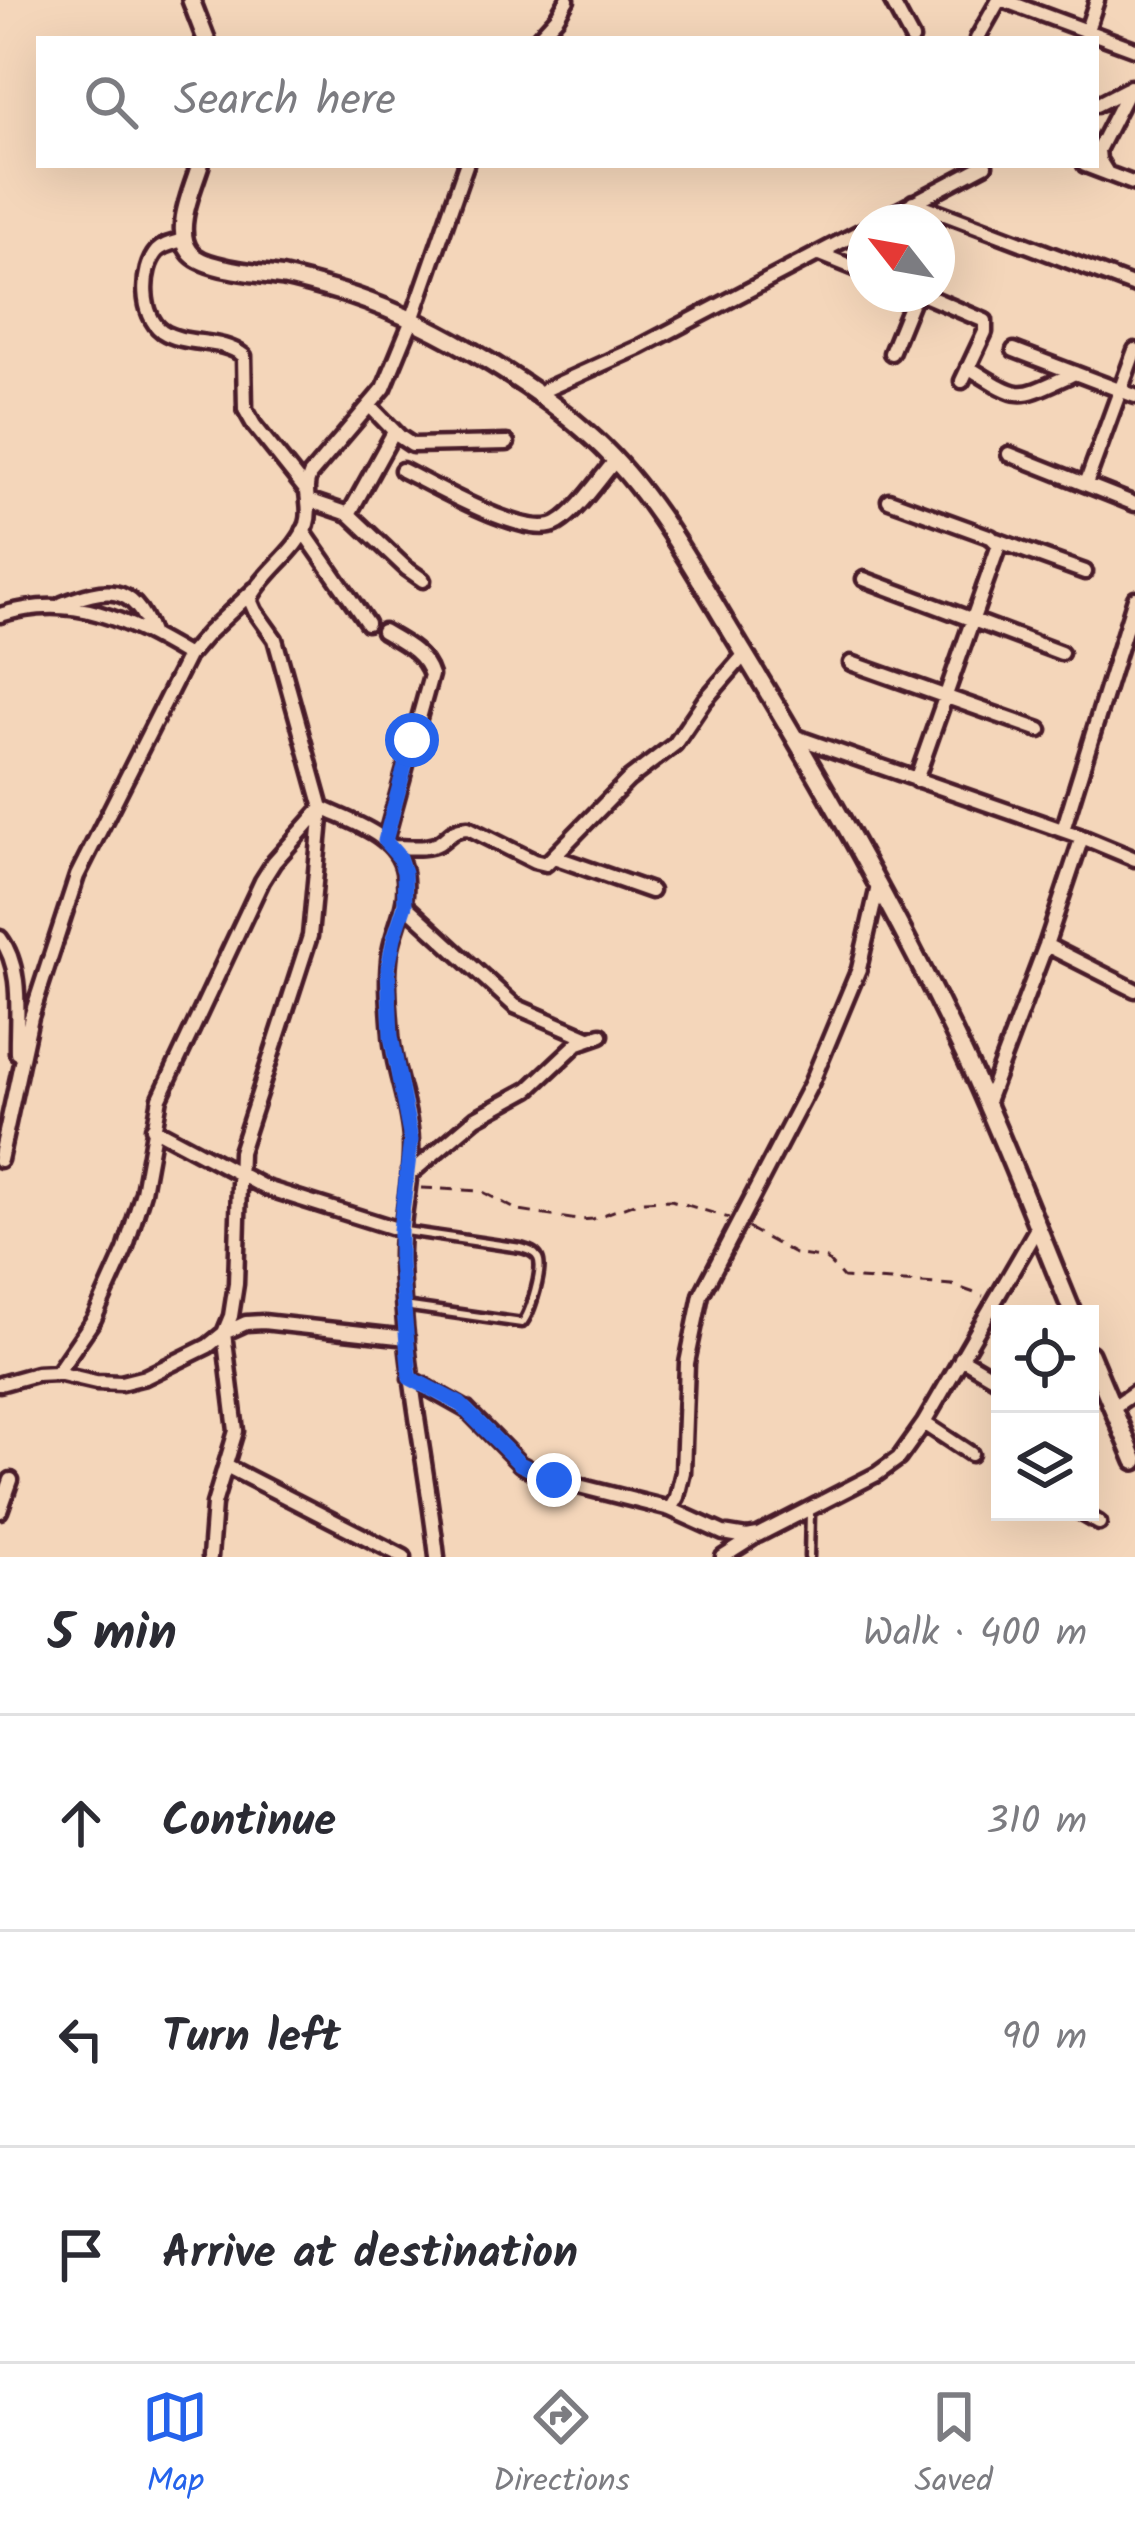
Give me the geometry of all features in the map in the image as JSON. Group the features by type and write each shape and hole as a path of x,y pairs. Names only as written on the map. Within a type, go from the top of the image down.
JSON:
{"street":[{"path":"191,0 205,36"},
{"path":"540,36 567,0"},
{"path":"890,0 901,7 911,36"},
{"path":"979,36 1001,0 1135,49"},
{"path":"1087,30 1097,0"},
{"path":"1099,103 1132,85"},
{"path":"1099,148 1132,85"},
{"path":"1099,155 1107,172"},
{"path":"199,168 185,218 183,240 191,256 211,265 344,293 412,320 538,393 615,461 671,534 794,736 936,997 1069,1305"},
{"path":"0,1160 31,1017 77,876 188,656 256,588 303,531 315,470 384,388 465,168"},
{"path":"910,204 979,168"},
{"path":"1094,168 1135,184"},
{"path":"913,202 1135,286"},
{"path":"538,393 640,347 847,239"},
{"path":"183,240 164,246 152,260 145,298 153,322 173,336 232,348 244,356 245,409 307,494 349,514 423,580"},
{"path":"820,254 847,265"},
{"path":"955,309 985,321 986,332 965,374 1018,395 1075,373"},
{"path":"891,353 910,312"},
{"path":"1014,350 1135,396"},
{"path":"1086,484 1135,350"},
{"path":"371,407 405,441 421,446 507,443"},
{"path":"349,514 394,432"},
{"path":"1009,454 1135,504"},
{"path":"402,470 500,517 543,529 566,517 615,461"},
{"path":"889,500 1085,572"},
{"path":"303,531 367,623"},
{"path":"916,780 999,550 996,541"},
{"path":"864,579 1061,652"},
{"path":"210,1557 214,1504 236,1430 224,1333 236,1284 243,1140 307,948 322,808 275,639 251,602 256,588"},
{"path":"0,616 61,605 95,593 118,593 141,610 151,634"},
{"path":"1063,830 1135,598"},
{"path":"61,605 135,626 188,656"},
{"path":"383,631 418,654 431,675 389,844 404,872 405,905 388,968 391,1036 411,1140 400,1230 404,1306 437,1557"},
{"path":"1119,652 1135,657"},
{"path":"322,808 389,844 435,845 461,827 546,863 622,785 675,744 745,654"},
{"path":"851,663 1040,730"},
{"path":"794,736 1135,859"},
{"path":"57,1373 94,1319 125,1250 143,1192 160,1098 262,881 322,808"},
{"path":"986,1104 1082,837"},
{"path":"554,856 651,891"},
{"path":"670,1509 683,1472 688,1363 701,1294 802,1104 854,982 878,886"},
{"path":"405,905 514,1006 595,1036 569,1050 529,1089 476,1118 408,1181"},
{"path":"0,938 15,976 17,1076"},
{"path":"1046,945 1135,990"},
{"path":"153,1129 275,1192 400,1230"},
{"path":"723,1557 888,1467 912,1442 1037,1228"},
{"path":"0,1384 36,1374 57,1373 96,1382 145,1377 239,1325 263,1322 407,1338"},
{"path":"961,1358 991,1376"},
{"path":"410,1378 467,1410 533,1472 670,1509 723,1533 758,1534"},
{"path":"1099,1380 1135,1461"},
{"path":"1112,1408 1135,1392"},
{"path":"924,1424 971,1454"},
{"path":"226,1466 404,1557"},
{"path":"0,1511 11,1480"}],"lane":[{"path":"400,1230 521,1248 534,1253 539,1267 530,1312 522,1323 404,1306"},
{"path":"809,1557 810,1509"}],"path":[{"path":"408,1181 481,1191 519,1211 578,1220 633,1203 671,1200 738,1221 795,1255 826,1259 843,1278 952,1285 994,1302"}],"route":[{"path":"412,740 385,841 404,872 405,905 388,968 395,1068 411,1140 400,1230 410,1378 460,1404 520,1464 554,1480"}]}
